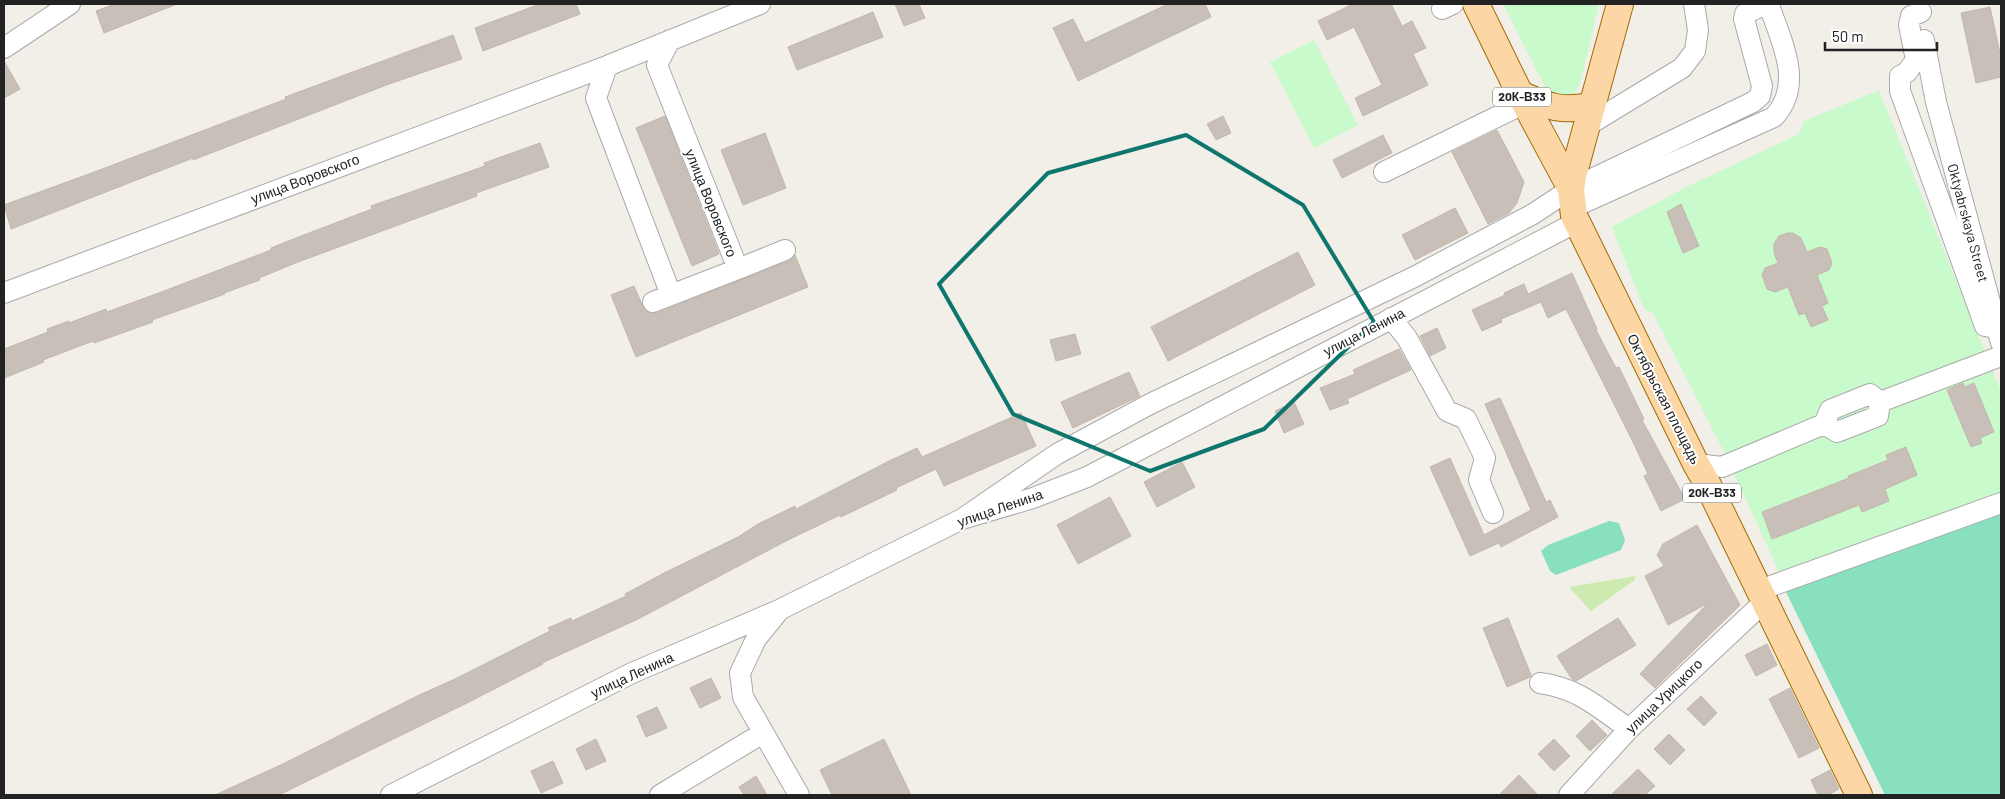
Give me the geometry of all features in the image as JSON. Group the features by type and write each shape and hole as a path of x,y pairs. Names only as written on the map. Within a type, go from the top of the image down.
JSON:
{"main road":[{"name":"Октябрьская площадь","path":"1476,4 1523,98 1696,464 1859,795"},
{"path":"1573,207 1573,176 1620,4"},
{"path":"1523,98 1588,116"}],"street":[{"path":"4,48 70,4"},
{"name":"улица Воровского","path":"4,292 607,66 760,4"},
{"path":"1588,116 1682,68 1694,52 1698,30 1694,4"},
{"path":"962,519 1057,454 1150,404 1414,277 1534,214 1573,207 1774,117 1784,107 1788,96 1789,77 1787,57 1770,8 1766,6 1749,11 1745,14 1744,19 1762,86 1760,96 1753,102 1573,207"},
{"path":"1922,8 1911,16 1909,25 1916,60 1908,72 1900,76 1900,91 1985,326 1999,335"},
{"name":"Oktyabrskaya Street","path":"1922,8 1926,55 1936,102 1999,335"},
{"name":"улица Воровского","path":"607,66 596,98 662,298 738,269 657,64 670,40"},
{"path":"1384,172 1523,98"},
{"name":"улица Ленина","path":"391,795 632,673 779,610 962,519 1033,498 1087,477 1391,318 1573,207"},
{"path":"738,269 785,250"},
{"path":"1391,318 1406,338 1447,411 1466,419 1486,458 1479,480 1493,513"},
{"path":"1696,464 1722,467 1824,424 1830,410 1852,401 1870,394 1880,402 2001,356"},
{"path":"1762,596 2001,503"},
{"name":"улица Урицкого","path":"1570,795 1629,729 1762,596"},
{"path":"779,610 756,639 740,674 743,697 799,795"},
{"path":"1540,683 1555,685 1578,693 1629,729"},
{"path":"660,795 763,734"}],"highlighted area":[{"path":"1186,135 1303,205 1374,322 1264,429 1150,471 1013,414 939,284 1048,173"}],"green space":[{"path":"1503,4 1599,4 1580,84 1573,95 1564,99 1548,93"},
{"path":"1314,40 1358,125 1314,148 1270,62"},
{"path":"1879,90 2001,391 2001,496 1781,576 1722,448 1653,313 1644,309 1612,227 1686,187 1799,134 1804,121"},
{"path":"2001,509 2001,795 1885,795 1784,588"},
{"path":"1609,521 1619,523 1625,540 1621,550 1556,575 1550,571 1541,551 1548,545"},
{"path":"1635,576 1635,580 1591,611 1569,587"}],"building":[{"path":"115,4 177,4 104,33 96,11"},
{"path":"540,4 576,4 580,14 483,51 475,28"},
{"path":"895,4 919,4 925,18 904,26"},
{"path":"1168,4 1205,4 1211,17 1078,81 1053,28 1073,19 1085,43"},
{"path":"1353,4 1391,4 1402,26 1412,21 1426,48 1413,54 1428,85 1363,116 1355,98 1382,85 1354,27 1327,40 1318,21"},
{"path":"1990,7 2001,58 2001,77 1976,83 1961,13"},
{"path":"873,12 883,37 797,70 788,47"},
{"path":"453,35 462,59 389,84 11,229 4,205 286,99 285,97"},
{"path":"4,61 20,89 4,98"},
{"path":"665,116 719,254 692,266 636,128"},
{"path":"1223,116 1231,133 1216,140 1207,124"},
{"path":"1497,130 1524,182 1517,203 1509,213 1488,224 1452,152"},
{"path":"765,133 786,188 743,205 721,150"},
{"path":"1383,135 1392,153 1342,178 1333,160"},
{"path":"540,143 549,167 476,193 477,196 298,262 225,294 152,320 153,322 94,343 93,341 43,360 44,362 4,378 4,349 48,332 47,329 106,309 107,312 164,291 372,209 371,206 485,166 484,163"},
{"path":"1681,204 1699,246 1683,253 1667,212"},
{"path":"1455,208 1468,233 1415,260 1402,235"},
{"path":"1793,233 1801,238 1807,252 1820,247 1827,249 1832,263 1829,270 1817,275 1828,303 1822,306 1828,320 1811,327 1805,313 1799,315 1788,287 1775,292 1767,289 1762,275 1765,268 1778,263 1774,253 1774,244 1779,236"},
{"path":"1298,252 1315,285 1168,361 1151,327"},
{"path":"795,255 808,287 636,357 611,295 634,286 645,311 657,313 789,261"},
{"path":"1572,273 1596,330 1616,368 1619,367 1644,419 1642,420 1685,499 1661,511 1644,476 1648,474 1566,309 1548,318 1541,302 1501,319 1502,322 1482,331 1472,310 1524,284 1528,294"},
{"path":"1437,328 1446,348 1430,356 1420,336"},
{"path":"1075,334 1081,354 1056,361 1050,340"},
{"path":"1399,349 1411,370 1347,399 1349,403 1330,410 1320,388 1355,374 1353,370"},
{"path":"1129,372 1140,396 1073,428 1061,402"},
{"path":"1963,383 1965,387 1974,383 1994,432 1980,438 1982,443 1971,447 1947,390"},
{"path":"1500,398 1546,502 1550,500 1558,517 1501,547 1499,543 1470,556 1430,467 1450,458 1484,535 1531,510 1485,404"},
{"path":"1294,402 1304,424 1284,433 1275,411"},
{"path":"1021,413 1036,446 944,486 936,469 841,517 840,515 786,541 638,619 542,663 467,703 279,795 215,795 285,763 417,696 455,679 550,631 548,628 571,618 572,621 626,596 625,594 738,537 758,524 795,506 796,509 889,461 917,448 922,457"},
{"path":"1906,447 1917,475 1885,489 1889,501 1862,512 1859,505 1772,539 1762,512 1849,478 1848,476 1888,460 1886,455"},
{"path":"1182,462 1195,487 1157,507 1144,482"},
{"path":"1110,497 1131,536 1078,564 1057,525"},
{"path":"1697,525 1740,605 1655,688 1640,674 1708,603 1668,625 1645,576 1664,566 1657,555 1663,544"},
{"path":"1508,618 1531,675 1507,687 1483,628"},
{"path":"1618,618 1636,645 1576,681 1572,679 1557,656"},
{"path":"1767,644 1777,665 1756,676 1745,655"},
{"path":"711,678 721,698 700,708 690,688"},
{"path":"1790,688 1819,748 1799,758 1769,699"},
{"path":"1701,696 1717,713 1704,726 1687,709"},
{"path":"657,707 667,728 646,737 637,716"},
{"path":"1592,720 1607,735 1590,751 1576,736"},
{"path":"1669,734 1685,750 1670,765 1654,749"},
{"path":"596,739 606,761 586,770 576,749"},
{"path":"884,739 911,795 832,795 820,770"},
{"path":"1554,739 1570,756 1554,771 1538,754"},
{"path":"553,761 563,783 541,793 531,771"},
{"path":"1638,769 1655,786 1645,795 1611,795"},
{"path":"1830,770 1839,789 1828,795 1818,795 1811,780"},
{"path":"1519,775 1538,795 1499,795"},
{"path":"756,776 767,795 744,795 739,787"}]}
